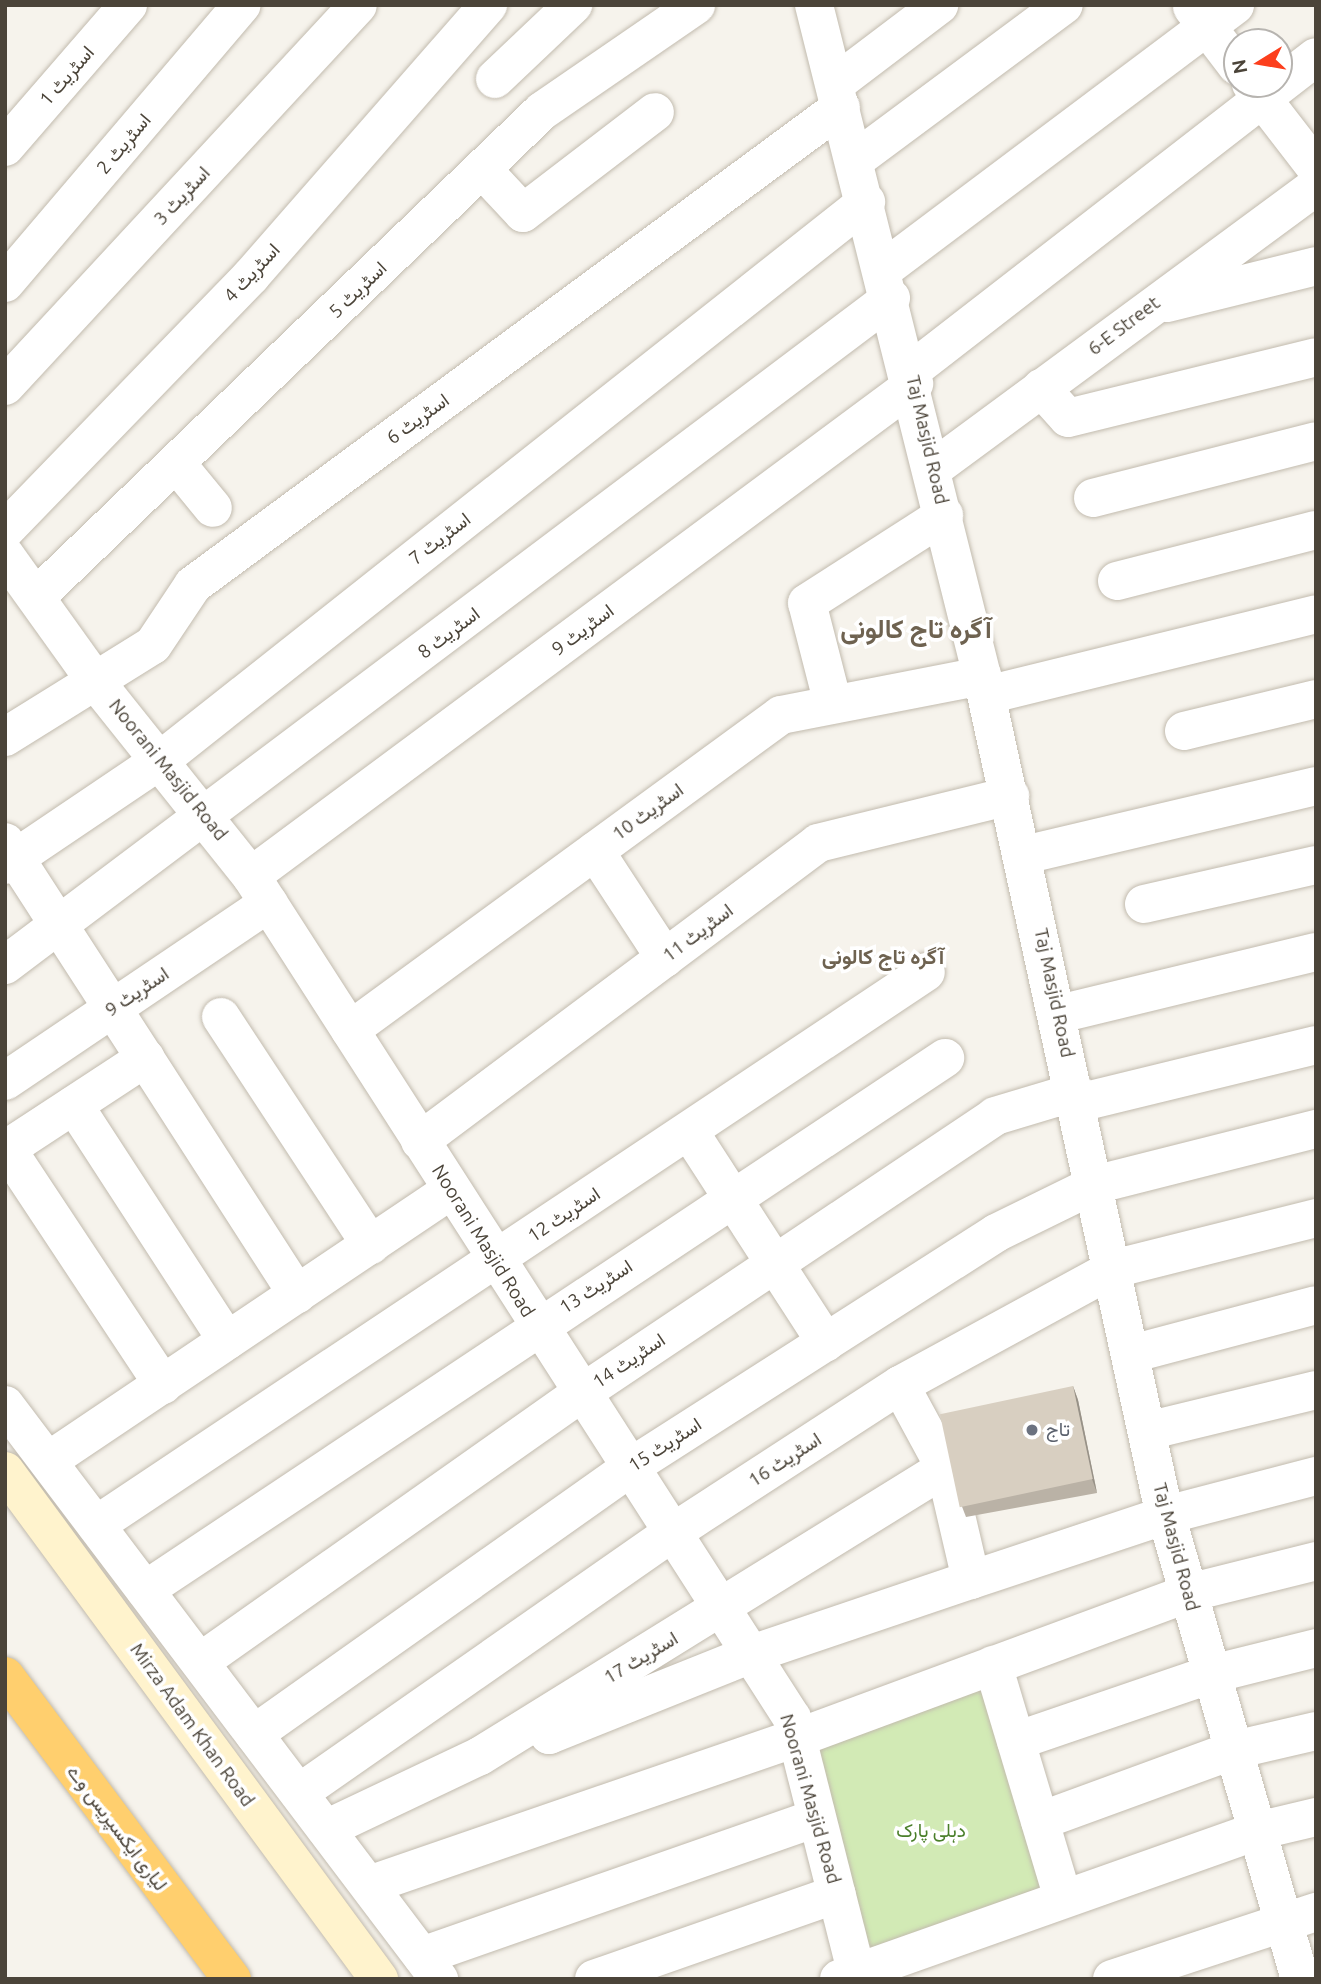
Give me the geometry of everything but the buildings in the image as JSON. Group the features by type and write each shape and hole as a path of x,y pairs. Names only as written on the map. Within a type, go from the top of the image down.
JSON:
{"highway":[{"name":"لیاری ایکسپریس وے","path":"5,1676 232,1979"}],"main road":[{"name":"Mirza Adam Khan Road","path":"5,1471 379,1979"}],"street":[{"name":"اسٹریٹ 1","path":"5,147 128,5"},
{"name":"اسٹریٹ 2","path":"5,283 242,5"},
{"name":"اسٹریٹ 3","path":"5,386 358,5"},
{"name":"اسٹریٹ 4","path":"5,530 251,276 488,5"},
{"path":"495,79 573,5"},
{"name":"اسٹریٹ 5","path":"37,596 542,111 696,5"},
{"name":"Taj Masjid Road","path":"814,5 934,468 1024,855 1166,1515 1257,1831 1299,1916 1300,1979"},
{"name":"اسٹریٹ 6","path":"5,737 153,645 192,585 838,95 939,5"},
{"path":"855,160 1064,5"},
{"path":"1211,12 1223,37"},
{"name":"اسٹریٹ 8","path":"5,965 57,930 101,889 206,817 888,283 1211,12"},
{"name":"اسٹریٹ 9","path":"1293,70 1316,57"},
{"name":"اسٹریٹ 9","path":"5,1081 111,1009 912,377 1249,98"},
{"path":"1262,98 1316,168"},
{"path":"482,169 523,213 655,113"},
{"name":"6-E Street","path":"934,468 1316,186"},
{"name":"اسٹریٹ 7","path":"9,855 162,759 866,202"},
{"path":"1148,308 1316,265"},
{"path":"1041,388 1068,418 1316,357"},
{"path":"1093,498 1316,442"},
{"path":"176,463 213,508"},
{"path":"833,704 807,603 944,515"},
{"path":"1117,580 1316,530"},
{"name":"Noorani Masjid Road","path":"5,555 37,596 96,682 162,759 260,889 535,1326 675,1531 792,1718 837,1894 851,1977"},
{"name":"اسٹریٹ 10","path":"350,1030 781,715 833,704 984,685 1316,614"},
{"path":"1184,731 1316,699"},
{"path":"1024,855 1316,786"},
{"name":"اسٹریٹ 11","path":"420,1140 818,843 1010,796"},
{"path":"595,851 665,958"},
{"path":"9,855 145,1058 297,1294"},
{"path":"1144,904 1316,865"},
{"path":"1059,1014 1316,952"},
{"name":"اسٹریٹ 12","path":"96,1525 926,972"},
{"path":"221,1017 371,1245"},
{"name":"اسٹریٹ 14","path":"200,1662 582,1393 995,1116 1316,1045"},
{"path":"145,1058 6,1150 163,1385"},
{"name":"اسٹریٹ 13","path":"145,1590 535,1326 945,1058"},
{"path":"74,1105 227,1341"},
{"name":"اسٹریٹ 15","path":"254,1734 632,1466 996,1233 1094,1185 1316,1129"},
{"path":"689,1131 825,1343"},
{"path":"48,1461 450,1191"},
{"name":"اسٹریٹ 16","path":"299,1793 675,1531 900,1385 1112,1269 1316,1218"},
{"path":"1131,1354 1316,1305"},
{"path":"900,1385 945,1468 971,1580"},
{"path":"1147,1431 1316,1390"},
{"path":"5,1405 431,1967 817,1818"},
{"name":"اسٹریٹ 17","path":"326,1829 480,1756 723,1608 945,1468"},
{"path":"541,1719 549,1735 752,1654 971,1580 1166,1515 1316,1476"},
{"path":"369,1885 797,1738 1188,1593 1316,1561"},
{"path":"1016,1741 1212,1674 1316,1648"},
{"path":"993,1665 1063,1899"},
{"path":"1040,1821 1234,1751 1316,1731"},
{"path":"851,1977 1257,1831 1316,1817"},
{"path":"594,1979 837,1894"},
{"path":"1112,1979 1299,1916"}],"green space":[{"name":"دہلی پارک","path":"995,1668 1061,1900 860,1958 793,1726"}],"place":[{"name":"تاج","path":"1032,1430"}],"district":[{"name":"آگرہ تاج کالونی","path":"916,629"},
{"name":"آگرہ تاج کالونی","path":"883,956"}]}
